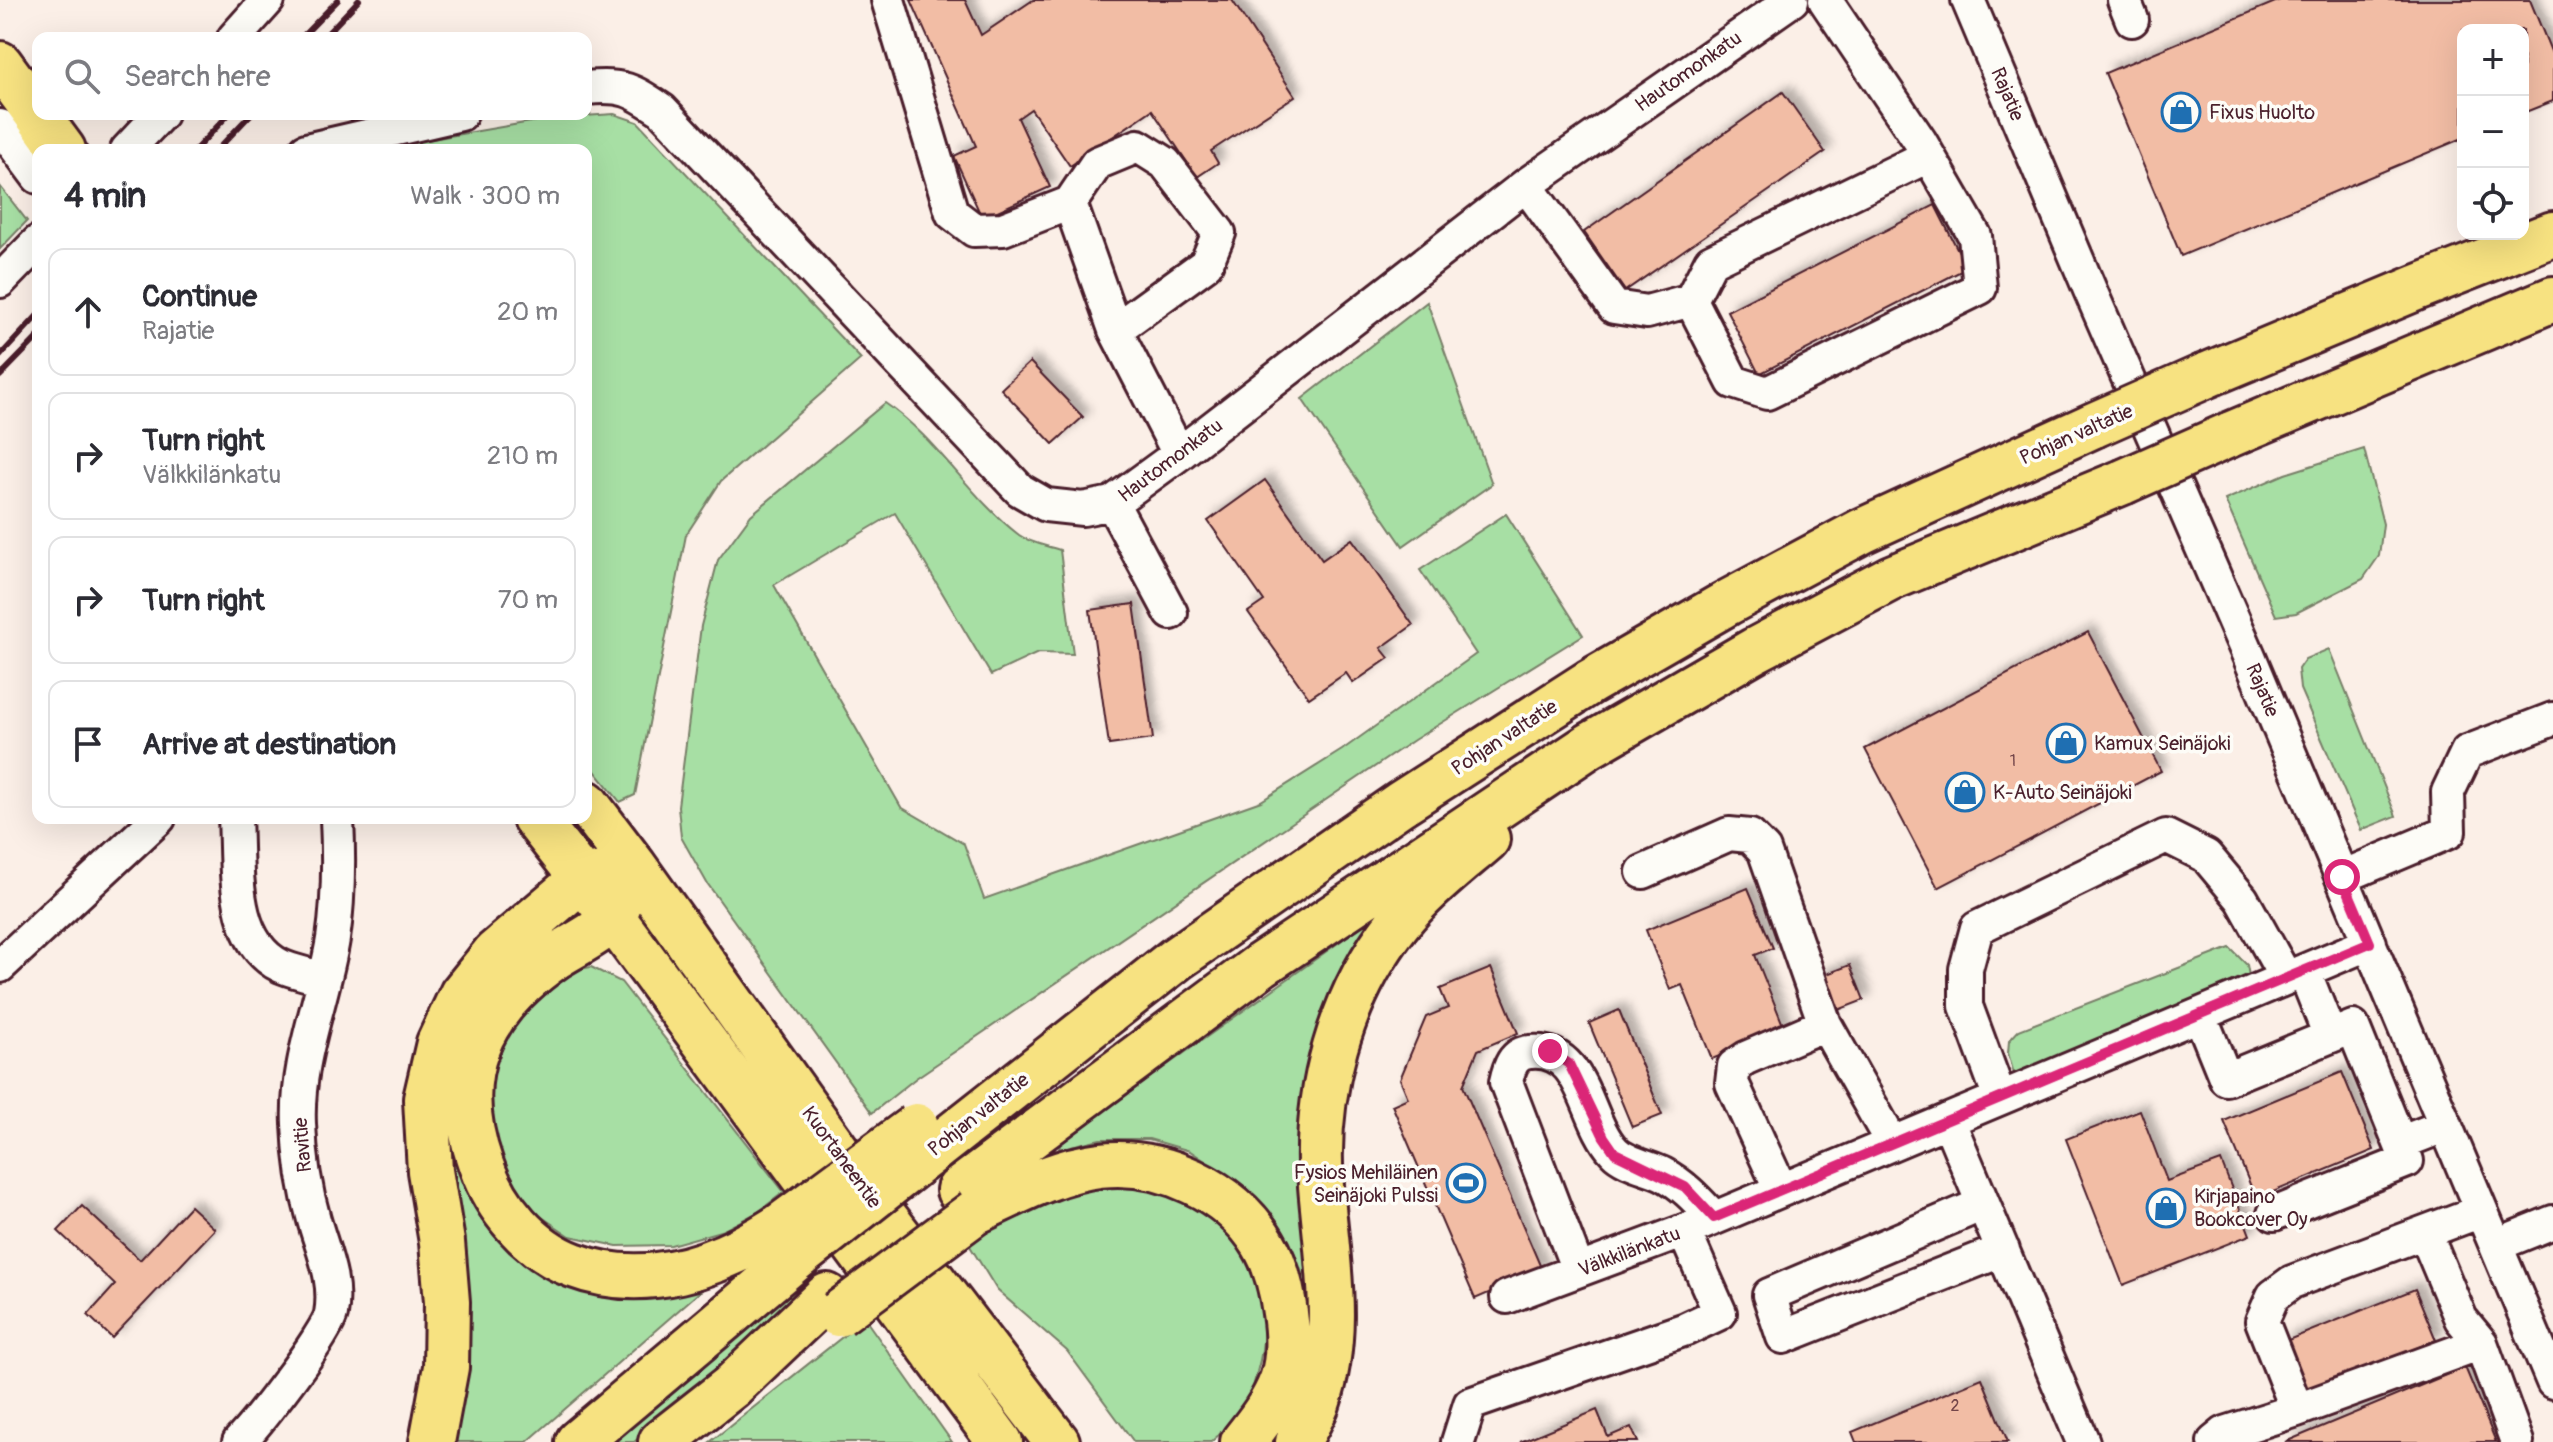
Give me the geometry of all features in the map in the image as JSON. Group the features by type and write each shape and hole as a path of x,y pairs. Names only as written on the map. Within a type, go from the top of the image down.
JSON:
{"highway":[{"path":"0,64 32,108"},
{"path":"41,120 59,144"},
{"name":"Pohjan valtatie","path":"578,1442 789,1241 924,1138 1400,804 1590,682 1727,603 1862,531 2205,376 2553,234"},
{"path":"661,1442 1261,965 1589,746 1755,650 1891,578 2553,299"},
{"path":"2229,435 2553,315"},
{"path":"1298,1442 1316,1405 1329,1358 1333,1313 1321,1184 1320,1132 1330,1066 1350,1001 1399,922 1589,746"},
{"name":"Kuortaneentie","path":"592,811 880,1211 1057,1442"},
{"path":"540,824 613,918 1000,1442"},
{"path":"432,1442 446,1367 447,1302 430,1171 426,1099 439,1043 462,994 495,953 582,879 634,866"},
{"path":"634,866 613,918 552,959 518,988 487,1023 471,1061 467,1101 472,1140 487,1182 506,1214 531,1238 561,1260 598,1274 640,1277 687,1271 789,1241"},
{"path":"967,1201 1101,1165 1151,1167 1197,1183 1234,1209 1264,1244 1281,1289 1288,1331 1283,1377 1266,1414 1243,1442"}],"street":[{"path":"239,32 268,0"},
{"path":"888,0 952,213 974,230 1003,229 1070,203 1097,163 1138,146 1165,163 1219,233 1206,264 1115,330"},
{"name":"Hautomonkatu","path":"592,87 632,90 662,110 1020,490 1046,505 1083,509 1112,503 1179,454 1756,9 1792,0"},
{"path":"1691,300 1733,382 1767,393 1980,288 1975,236 1928,156 1825,0"},
{"name":"Rajatie","path":"1968,0 2370,943 2553,1382"},
{"path":"133,144 155,120"},
{"path":"327,144 433,120"},
{"path":"0,126 32,169"},
{"path":"1526,185 1614,307 1647,312 1691,300 1711,261 1928,156"},
{"path":"1070,203 1115,330 1179,454"},
{"path":"0,281 31,249"},
{"path":"1112,503 1171,613"},
{"path":"2342,877 2449,832 2448,792 2467,752 2553,719"},
{"path":"0,966 153,824"},
{"path":"235,824 240,906 249,937 279,965 323,980"},
{"name":"Ravitie","path":"239,1442 308,1353 330,1319 333,1293 330,1269 307,1190 299,1123 300,1077 333,940 339,875 337,824"},
{"path":"1643,872 1729,834 1750,836 1764,850 1825,1024 1892,1143"},
{"path":"2000,1098 1966,1006 1966,969 1977,928 2166,836 2206,856 2242,899 2295,975 2330,1036"},
{"name":"Välkkilänkatu","path":"1507,1297 1684,1231 2370,943"},
{"path":"2200,1015 2226,1079 2353,1027 2407,1161 2274,1214"},
{"path":"1781,1190 1732,1083 1734,1066 1825,1024"},
{"path":"1578,1270 1506,1082 1510,1064 1525,1052 1550,1051 1569,1064 1604,1137 1615,1153 1685,1187 1714,1218"},
{"path":"1948,1120 2083,1442"},
{"path":"2400,1143 2446,1125"},
{"path":"1458,1442 1470,1404 1686,1329 1983,1204"},
{"path":"2297,1410 2262,1321 2273,1296 2292,1282 2481,1211"},
{"path":"2496,1245 2553,1222"},
{"path":"1684,1231 1720,1313"},
{"path":"2425,1233 2461,1319 2485,1356 2517,1442"},
{"path":"1769,1295 1783,1337 2003,1250"},
{"path":"2214,1442 2225,1433 2297,1410 2485,1356 2539,1348"}],"green space":[{"path":"614,114 638,122 861,359 721,481 686,535 635,795 620,802 592,767 592,144 403,144 542,120 592,120 592,115"},
{"path":"0,186 27,221 0,249"},
{"path":"1427,302 1492,484 1403,546 1302,399"},
{"path":"885,403 921,433 1001,520 1019,535 1060,550 1073,654 1038,653 991,675 895,513 774,585 901,807 964,844 984,899 1261,801 1342,750 1476,654 1420,570 1506,514 1583,635 1414,740 916,1078 872,1113 707,883 681,837 678,806 701,626 718,560 751,515"},
{"path":"2364,449 2383,524 2379,556 2363,579 2296,613 2276,616 2225,500 2285,474"},
{"path":"2329,649 2396,816 2361,830 2300,689 2298,669 2305,659"},
{"path":"1376,922 1335,984 1311,1048 1300,1108 1301,1171 1311,1241 1309,1355 1260,1205 1223,1173 1190,1151 1149,1139 1100,1139 1059,1149 1061,1141 1366,923"},
{"path":"2230,948 2247,965 2249,976 2014,1074 2008,1053 2009,1041 2019,1030"},
{"path":"591,967 621,982 784,1192 758,1212 724,1230 671,1245 617,1246 570,1236 527,1207 495,1173 482,1074 495,1033 556,973"},
{"path":"447,1092 452,1148 473,1196 543,1266 726,1269 527,1442 446,1442"},
{"path":"1083,1184 1148,1186 1185,1197 1208,1211 1227,1229 1253,1271 1263,1320 1257,1372 1251,1394 1243,1407 1211,1442 1134,1442 1067,1351 997,1290 965,1238"},
{"path":"813,1270 825,1284 634,1442 607,1442"},
{"path":"865,1319 952,1442 710,1442"}],"building":[{"path":"911,0 965,0 981,35 1033,0 1232,0 1295,96 1211,151 1218,163 1197,177 1152,110 1070,166 1031,109 1018,118 1050,187 982,218 954,156 976,146"},
{"path":"2280,0 2530,0 2553,56 2553,101 2529,111 2529,24 2457,24 2457,141 2181,256 2105,73"},
{"path":"1783,92 1825,152 1625,291 1584,232"},
{"path":"1935,205 1967,268 1759,374 1727,311"},
{"path":"1030,362 1083,417 1053,444 1001,389"},
{"path":"1265,480 1322,560 1352,539 1413,625 1381,648 1389,658 1353,683 1346,673 1309,698 1248,612 1264,601 1208,521"},
{"path":"1134,604 1153,739 1109,745 1090,610"},
{"path":"2088,632 2161,771 1938,888 1865,749"},
{"path":"1748,888 1773,948 1755,955 1785,1030 1712,1059 1682,985 1670,990 1646,930"},
{"path":"1850,965 1864,1000 1833,1012 1819,977"},
{"path":"1491,968 1518,1033 1478,1050 1463,1086 1542,1270 1475,1299 1392,1105 1408,1098 1400,1079 1426,1017 1448,1008 1440,989"},
{"path":"1619,1010 1662,1115 1632,1127 1589,1023"},
{"path":"2342,1072 2374,1150 2256,1199 2224,1121"},
{"name":"Kirjapaino Bookcover Oy","path":"2140,1110 2167,1181 2221,1161 2250,1235 2123,1285 2066,1139"},
{"path":"82,1206 140,1260 190,1206 215,1229 112,1338 88,1315 115,1285 58,1231"},
{"path":"2415,1289 2436,1340 2304,1394 2283,1342"},
{"path":"2465,1367 2496,1442 2285,1442"},
{"path":"1982,1378 2008,1442 1856,1442 1852,1432"},
{"path":"1597,1410 1608,1437 1631,1427 1638,1442 1520,1442"}],"railway":[{"path":"307,32 338,0"},
{"path":"329,32 359,0"},
{"path":"201,144 223,120"},
{"path":"223,144 245,120"},
{"path":"0,356 32,321"},
{"path":"0,376 32,343"}],"place":[{"name":"Fixus Huolto","path":"2181,112"},
{"name":"Kamux Seinäjoki","path":"2066,743"},
{"name":"K-Auto Seinäjoki","path":"1965,792"},
{"name":"Fysios Mehiläinen Seinäjoki Pulssi","path":"1466,1183"},
{"name":"Kirjapaino Bookcover Oy","path":"2166,1208"}],"route":[{"path":"1550,1051 1569,1064 1604,1137 1615,1153 1685,1187 1714,1218 2370,943 2342,877"}]}
